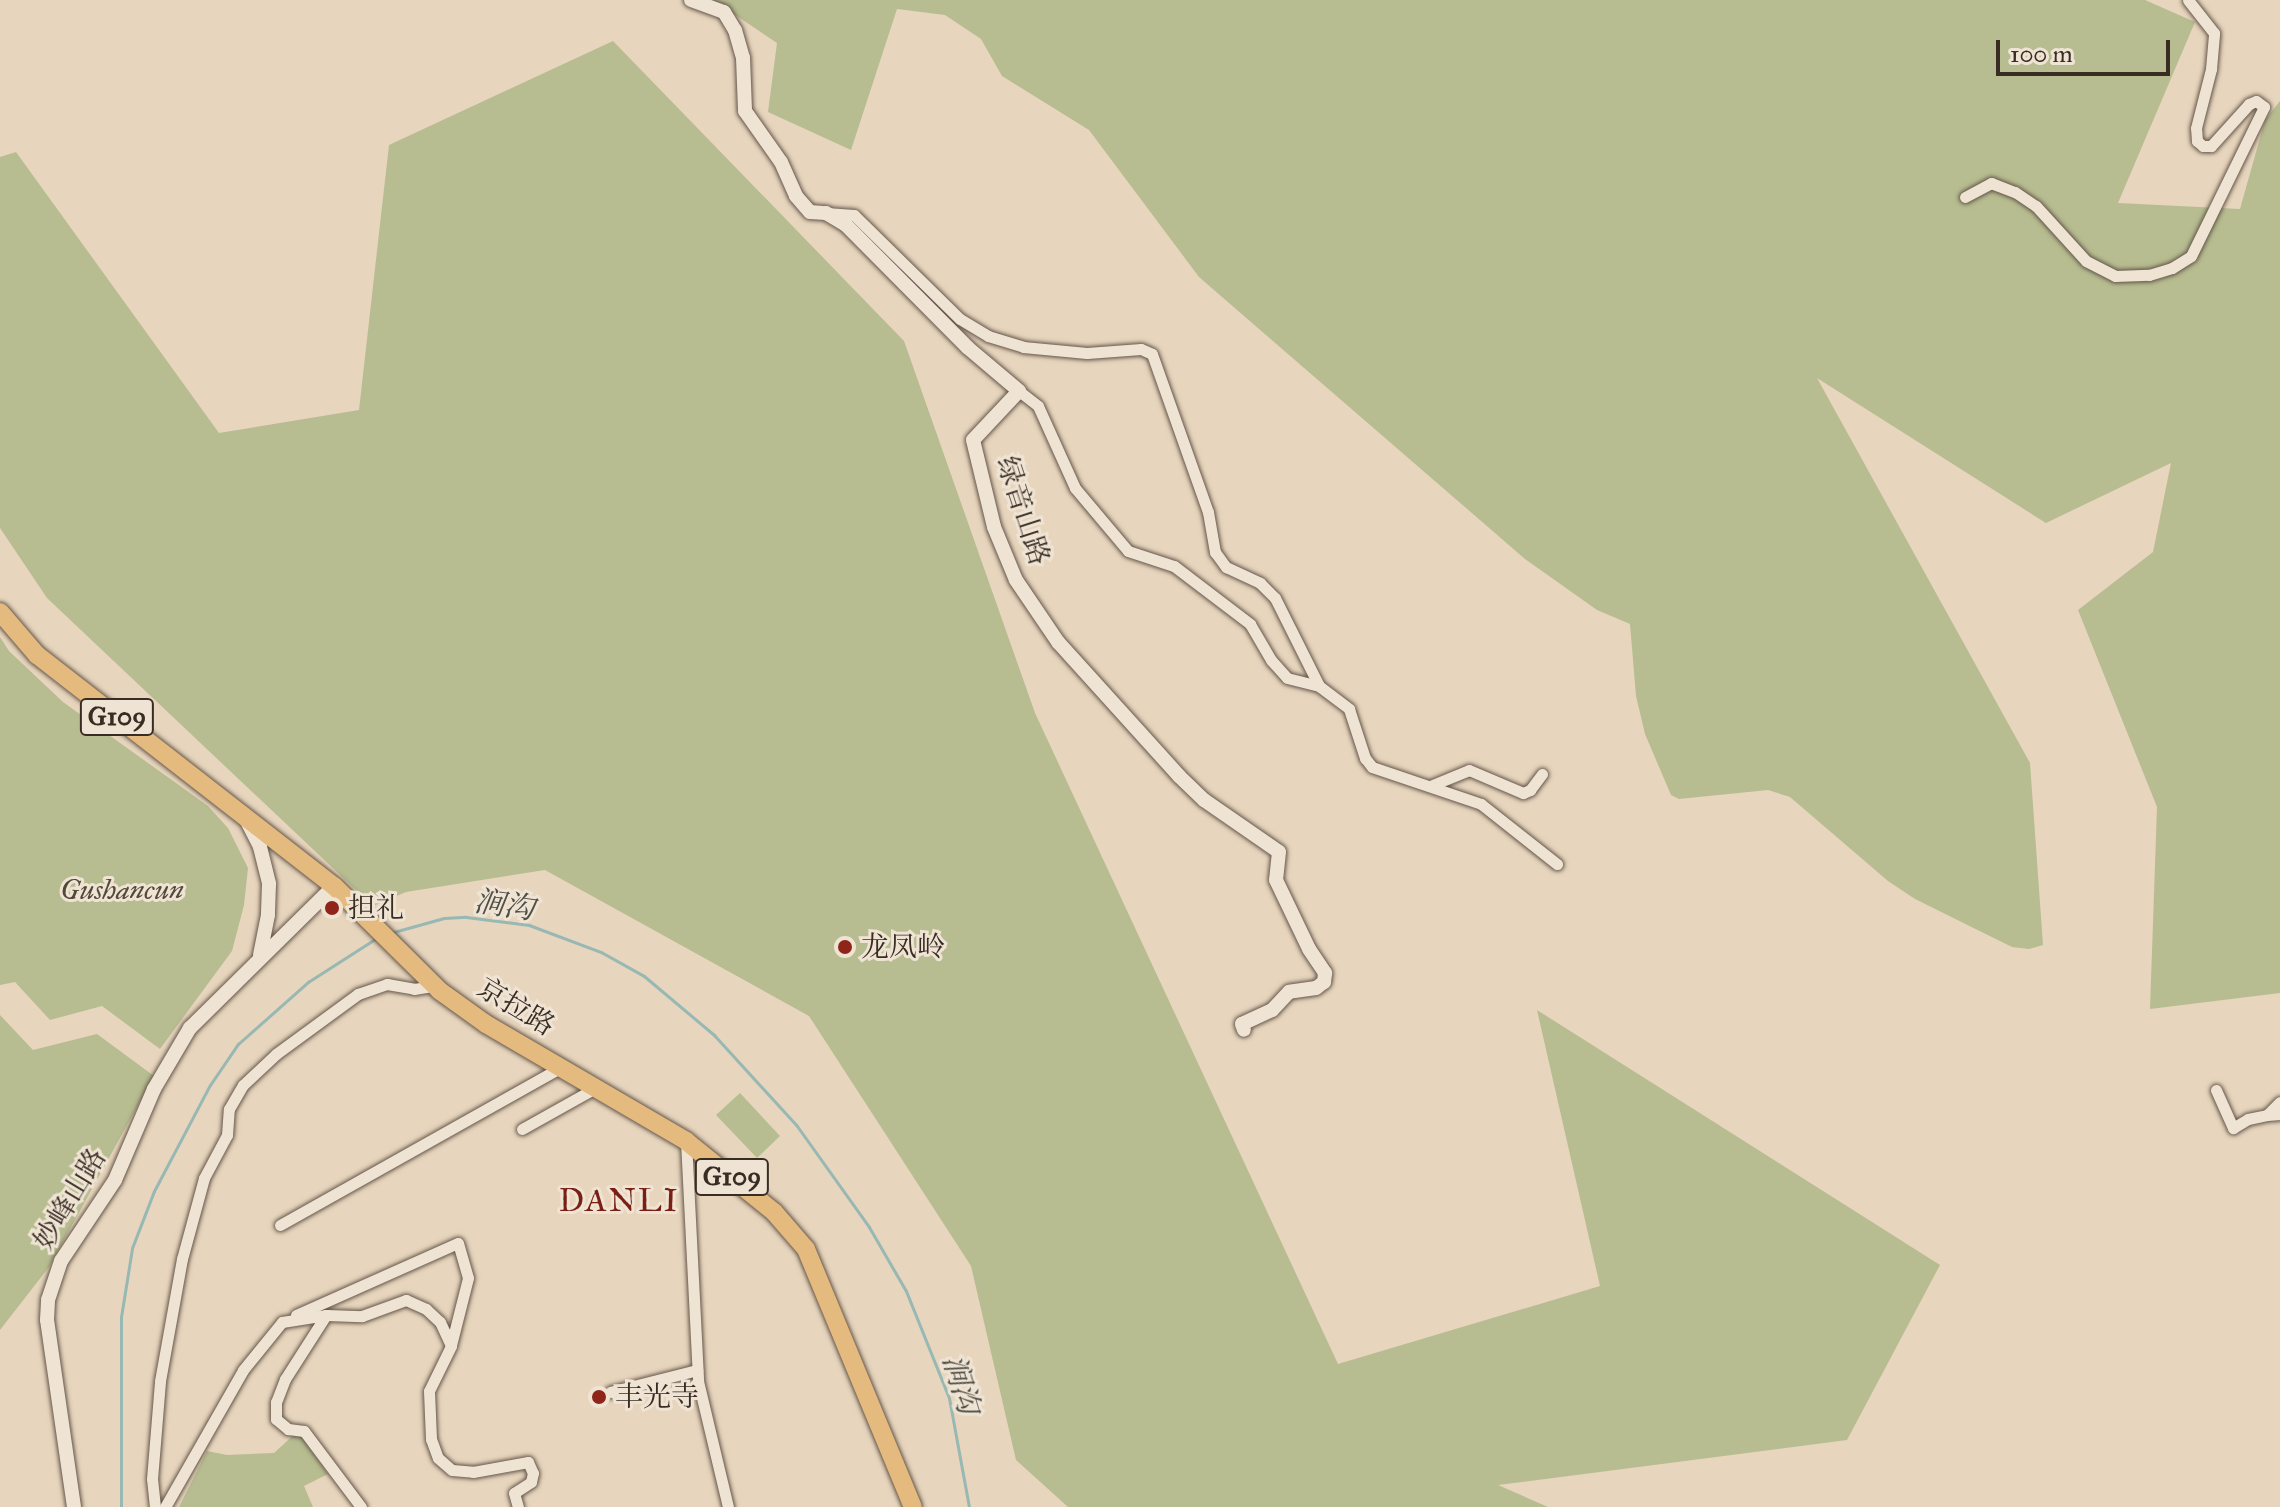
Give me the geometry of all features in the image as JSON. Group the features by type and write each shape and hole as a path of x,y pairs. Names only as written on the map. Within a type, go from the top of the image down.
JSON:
{"highway":[{"name":"京拉路","path":"0,612 37,655 339,890 434,986 486,1024 686,1141 774,1212 806,1249 913,1507"}],"street":[{"path":"691,0 724,12 735,30 743,58 745,111 781,162 796,196 810,212 854,215 960,319 988,336 1023,347 1087,353 1141,349 1152,354 1208,512 1215,552 1226,567 1260,583 1275,598 1319,686"},
{"path":"1965,197 1991,183 2015,192 2036,206 2086,261 2115,276 2149,275 2172,268 2191,256 2264,107 2256,101 2249,104 2211,146 2203,146 2197,141 2196,128 2211,69 2214,33 2188,0"},
{"path":"826,213 846,225 967,347 1038,406 1075,488 1128,551 1174,566 1187,575 1250,624 1271,660 1287,678 1319,686 1349,709 1365,758 1372,767 1481,804 1557,864"},
{"name":"绿音山路","path":"1019,391 973,440 994,527 1016,580 1058,642 1179,776 1204,800 1279,852 1276,880 1309,949 1325,973 1324,982 1316,988 1289,992 1272,1010 1242,1024 1244,1030"},
{"path":"1430,786 1469,770 1523,793 1530,790 1542,774"},
{"path":"243,813 260,847 269,884 268,915 259,958"},
{"name":"妙峰山路","path":"74,1507 50,1350 48,1300 53,1281 76,1235 115,1180 154,1089 190,1028 259,958 339,890"},
{"path":"155,1507 152,1479 160,1381 182,1259 204,1178 227,1135 229,1109 243,1085 276,1054 358,994 387,984 414,989 434,986"},
{"path":"280,1225 561,1067"},
{"path":"522,1129 597,1087"},
{"path":"2216,1090 2233,1128 2248,1119 2280,1114"},
{"path":"2267,1115 2280,1102"},
{"path":"686,1141 697,1370 728,1507"},
{"path":"165,1507 243,1370 282,1322 458,1243 468,1278 451,1346 429,1391 431,1439 438,1458 452,1470 473,1472 528,1462 533,1473 531,1482 514,1493 518,1507"},
{"path":"282,1322 326,1315 362,1316 406,1300 426,1309 440,1322 451,1346"},
{"path":"326,1315 285,1379 276,1402 276,1419 288,1429 304,1431 361,1507"},
{"path":"610,1392 697,1370"}],"green space":[{"path":"713,0 2145,0 2195,22 2118,203 2240,209 2265,120 2280,101 2280,993 2150,1009 2157,807 2078,610 2153,552 2171,463 2046,523 1817,378 2030,763 2043,945 2029,949 2012,947 1915,899 1888,881 1790,797 1768,790 1679,799 1671,795 1645,734 1636,696 1630,624 1597,610 1525,559 1199,277 1089,130 1002,76 981,39 945,15 897,9 851,150 768,112 777,43"},
{"path":"613,41 904,341 1035,713 1338,1364 1600,1286 1537,1010 1940,1265 1847,1440 1498,1485 1548,1507 1068,1507 1016,1460 971,1266 809,1016 545,870 406,892 373,906 47,598 0,528 0,157 16,152 219,433 359,410 389,145"},
{"name":"Gushancun","path":"0,637 9,651 63,702 208,806 228,828 248,868 244,905 232,951 160,1049 102,1006 50,1020 15,982 0,985"},
{"path":"0,1015 33,1050 97,1034 154,1076 49,1267 0,1330"},
{"path":"740,1093 780,1136 757,1158 716,1115"},
{"path":"298,1431 328,1474 304,1486 313,1507 179,1507 207,1451 227,1455 274,1453"}],"waterway":[{"name":"涧沟","path":"390,933 444,918 466,917 529,925 601,952 644,976 714,1035 797,1126 869,1227 906,1291 949,1398 969,1507"},
{"name":"涧沟","path":"121,1507 121,1317 132,1248 154,1191 210,1085 238,1044 308,982 375,939"}],"place":[{"name":"担礼","path":"332,908"},
{"name":"龙凤岭","path":"845,947"},
{"name":"丰光寺","path":"599,1397"}],"district":[{"name":"DANLI","path":"619,1201"}]}
